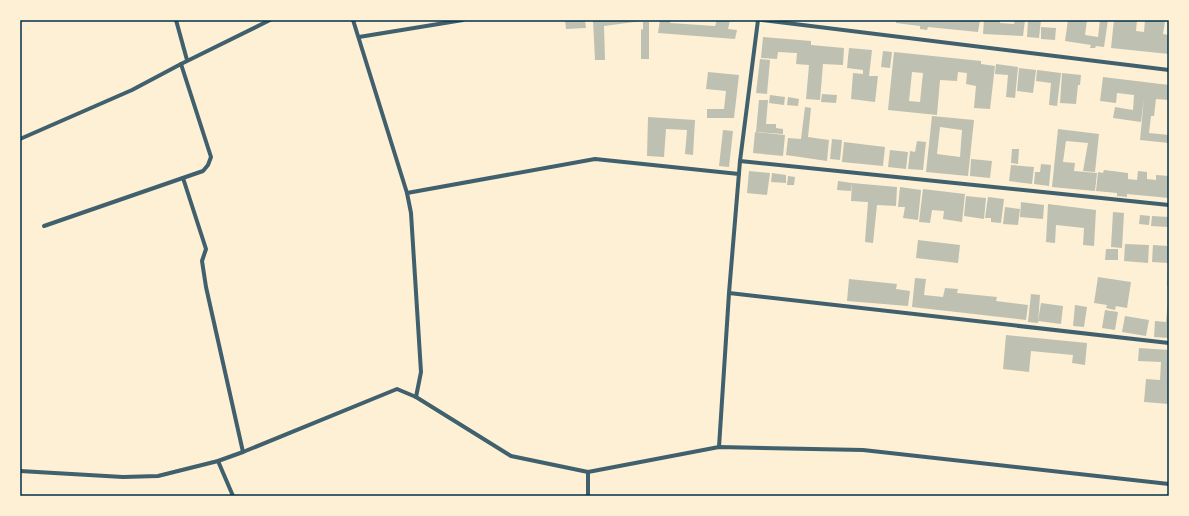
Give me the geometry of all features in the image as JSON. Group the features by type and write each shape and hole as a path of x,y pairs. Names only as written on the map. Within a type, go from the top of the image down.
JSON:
{"street":[{"path":"176,20 187,60"},
{"path":"20,139 132,90 187,60 270,20"},
{"path":"354,20 411,213 421,372 416,397"},
{"path":"359,37 463,20"},
{"path":"719,447 729,293 740,161 758,20"},
{"path":"762,20 1169,70"},
{"path":"44,226 203,171 208,165 210,157 181,64"},
{"path":"406,193 595,159 739,174"},
{"path":"740,161 1169,205"},
{"path":"183,178 206,249 202,261 206,287 243,452"},
{"path":"729,293 1169,343"},
{"path":"20,471 123,477 158,476 218,461 243,452 396,389 416,397 511,456 588,472 719,447 863,450 1169,484"},
{"path":"218,461 233,496"},
{"path":"588,472 588,496"}],"building":[{"path":"565,20 585,20 586,28 566,29"},
{"path":"593,20 642,21 604,26 605,60 595,60"},
{"path":"660,20 671,20 670,23 715,26 717,20 730,20 728,29 737,30 735,39 658,33"},
{"path":"896,20 980,20 978,32 928,27 927,30 920,29 920,26 896,23"},
{"path":"984,20 1000,20 1000,23 1014,24 1015,20 1025,20 1023,36 983,34"},
{"path":"1028,20 1041,20 1039,38 1027,37"},
{"path":"1068,20 1087,20 1085,35 1098,37 1100,20 1108,20 1104,47 1096,46 1095,48 1090,48 1091,45 1065,41"},
{"path":"1114,20 1137,20 1136,31 1144,32 1145,20 1165,21 1163,34 1169,35 1169,54 1111,48"},
{"path":"643,22 649,22 649,59 641,59 641,29 643,30"},
{"path":"1041,27 1056,28 1055,40 1041,39"},
{"path":"763,37 811,41 811,45 844,48 843,65 823,64 820,100 806,99 809,65 796,64 797,53 778,52 777,59 761,58"},
{"path":"849,48 872,50 869,76 878,76 875,102 851,99 853,73 863,74 863,70 847,68"},
{"path":"883,51 892,52 890,68 881,67"},
{"path":"894,52 981,61 981,64 995,66 990,109 974,108 976,86 966,84 967,73 958,72 957,81 940,80 937,115 888,110","holes":["912,72 923,73 920,102 909,101"]},
{"path":"760,59 770,60 767,94 756,93"},
{"path":"996,64 1018,67 1015,98 1006,97 1008,75 995,74"},
{"path":"1019,68 1036,70 1033,93 1017,91"},
{"path":"1037,70 1061,73 1057,106 1049,105 1051,83 1036,81"},
{"path":"708,72 739,75 734,118 707,118 707,109 724,109 726,91 706,89"},
{"path":"1062,73 1081,75 1080,85 1078,85 1076,104 1060,103"},
{"path":"1103,77 1169,85 1169,100 1156,99 1154,116 1151,116 1149,133 1169,135 1169,143 1140,140 1144,98 1141,122 1113,118 1115,107 1133,110 1134,95 1117,93 1116,103 1100,101"},
{"path":"822,94 837,95 836,103 821,102"},
{"path":"770,95 785,97 784,105 769,103"},
{"path":"788,97 799,99 798,106 787,105"},
{"path":"759,100 768,100 766,124 776,124 776,128 783,129 783,134 756,132"},
{"path":"805,107 811,108 808,137 829,140 827,161 786,155 788,138 801,139"},
{"path":"932,116 974,120 968,176 926,172","holes":["940,127 962,130 960,157 937,154"]},
{"path":"648,117 695,120 693,155 685,154 687,130 666,129 664,157 647,156"},
{"path":"1058,129 1099,134 1095,172 1083,171 1088,143 1066,141 1063,162 1075,163 1074,171 1097,173 1095,191 1052,187"},
{"path":"723,130 733,131 729,167 719,166"},
{"path":"755,132 785,135 783,156 753,153"},
{"path":"832,139 842,140 840,160 830,159"},
{"path":"917,141 926,142 923,170 908,169 910,151 915,152"},
{"path":"844,142 885,147 883,166 842,162"},
{"path":"1012,149 1019,149 1018,164 1011,163"},
{"path":"890,150 908,152 906,169 888,167"},
{"path":"971,159 992,161 990,178 970,176"},
{"path":"1041,164 1051,165 1049,186 1034,184 1035,172 1040,172"},
{"path":"1011,165 1034,167 1032,184 1009,181"},
{"path":"1104,170 1128,173 1128,179 1137,180 1138,171 1147,172 1147,179 1156,180 1156,175 1169,176 1169,198 1127,194 1127,197 1117,196 1117,193 1096,191 1098,172 1103,173"},
{"path":"749,171 770,173 767,195 747,193"},
{"path":"772,173 786,175 786,183 771,182"},
{"path":"788,176 795,177 794,185 787,185"},
{"path":"838,181 852,183 851,191 837,190"},
{"path":"852,183 897,187 896,206 877,205 873,243 865,242 868,202 851,201"},
{"path":"900,187 921,190 918,220 903,218 905,207 898,207"},
{"path":"923,189 965,194 962,222 943,219 944,211 932,210 930,223 919,222"},
{"path":"966,196 986,198 984,219 964,216"},
{"path":"988,197 1004,199 1001,223 991,222 991,218 985,218"},
{"path":"1021,202 1044,205 1043,219 1020,217"},
{"path":"1048,204 1096,210 1094,246 1083,245 1084,228 1056,225 1055,243 1046,242"},
{"path":"1005,207 1020,209 1018,225 1003,224"},
{"path":"1113,212 1124,213 1122,248 1111,247"},
{"path":"1140,215 1150,216 1149,225 1139,224"},
{"path":"1152,216 1169,217 1169,227 1151,226"},
{"path":"1169,228 1169,245 1167,244"},
{"path":"918,240 960,245 958,263 916,258"},
{"path":"1125,244 1149,245 1148,263 1124,261"},
{"path":"1153,245 1169,246 1169,263 1152,262"},
{"path":"1106,249 1118,249 1118,260 1105,260"},
{"path":"1168,269 1169,286 1167,286"},
{"path":"1098,277 1131,282 1127,308 1116,306 1115,310 1106,308 1107,305 1094,303"},
{"path":"915,278 926,279 924,295 943,297 945,288 958,289 957,293 997,297 996,301 1028,305 1026,320 912,307"},
{"path":"849,279 897,284 896,289 910,291 908,306 847,301"},
{"path":"1031,294 1040,295 1038,323 1028,322"},
{"path":"1168,301 1169,338 1154,337 1155,321 1166,322"},
{"path":"1041,303 1063,306 1061,324 1038,321"},
{"path":"1075,305 1087,307 1084,327 1073,326"},
{"path":"1105,310 1118,312 1115,330 1102,328"},
{"path":"1125,316 1149,320 1146,336 1122,332"},
{"path":"1006,335 1087,343 1085,365 1072,363 1073,355 1031,351 1029,372 1003,369"},
{"path":"1139,348 1169,350 1169,404 1144,402 1146,379 1160,380 1161,362 1138,361"}]}
